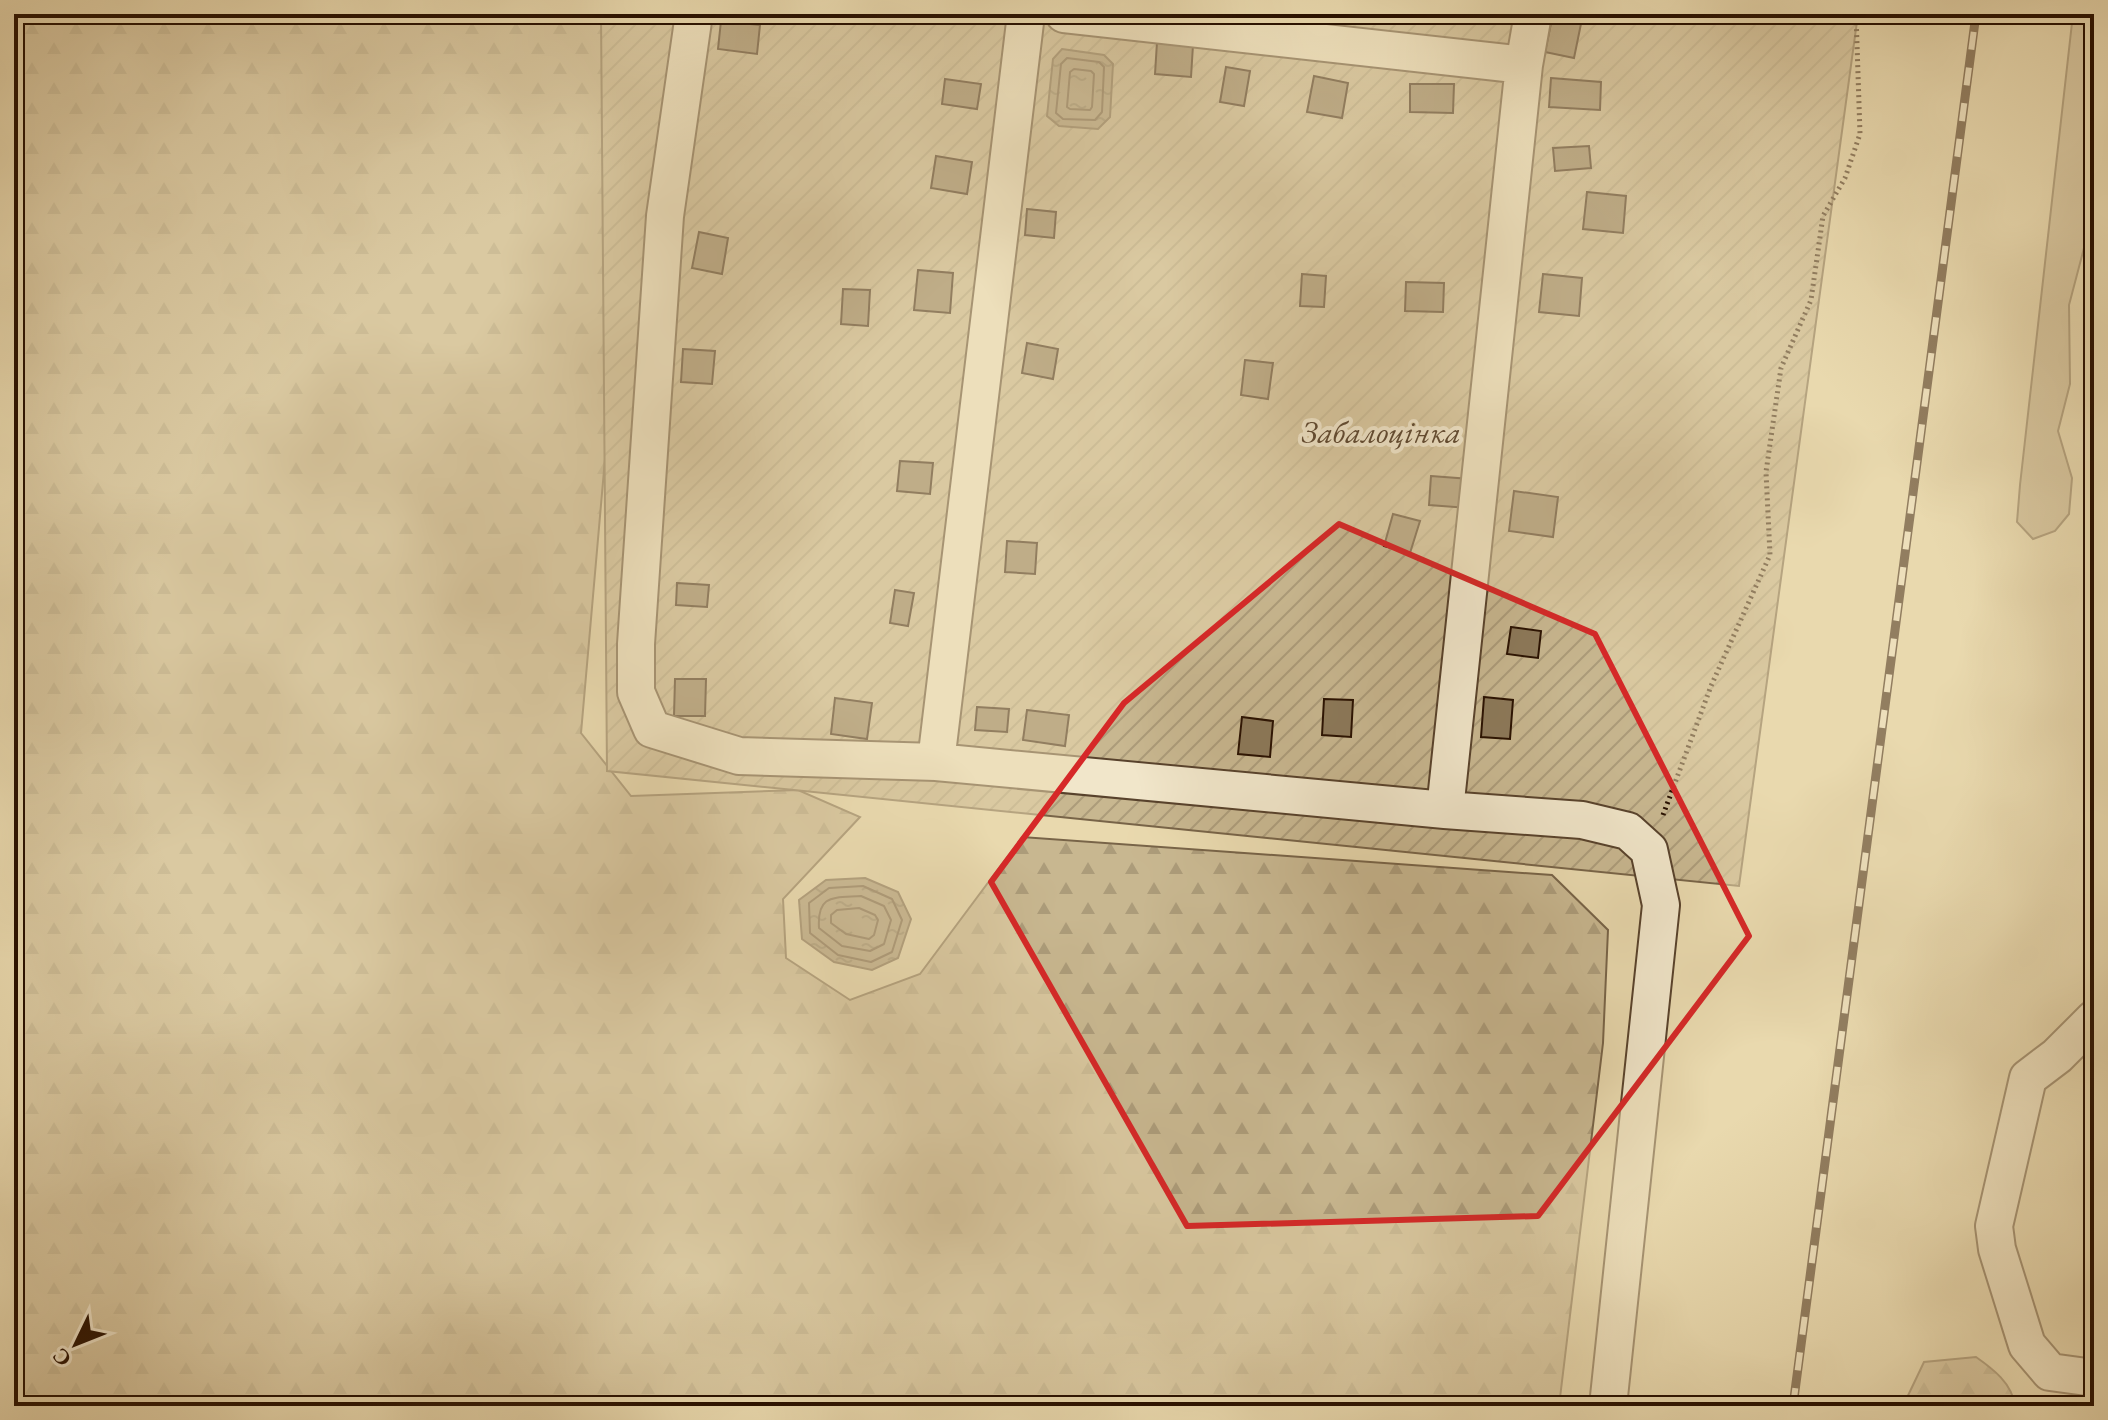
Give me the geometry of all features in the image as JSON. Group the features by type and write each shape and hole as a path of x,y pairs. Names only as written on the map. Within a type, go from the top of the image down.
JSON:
{"street":[{"path":"694,14 665,216 636,644 636,692 652,729 739,756 936,762 1582,820 1628,831 1649,850 1661,905 1608,1406"},
{"path":"936,762 1026,14"},
{"path":"1064,14 1524,65"},
{"path":"1445,810 1524,65 1533,14"},
{"path":"2094,1019 2057,1056 2028,1078 1994,1226 1997,1249 2027,1345 2050,1372 2094,1378"}],"path":[{"path":"1649,850 1711,686 1770,555 1766,472 1781,368 1811,300 1823,216 1845,178 1860,134 1856,14"}],"highlighted area":[{"path":"1339,524 1595,634 1749,936 1538,1216 1187,1226 991,882 1124,703"}],"green space":[{"path":"14,14 644,14 581,733 631,796 798,790 860,817 783,899 786,958 850,1000 920,974 1022,837 1552,875 1608,930 1603,1043 1559,1406 14,1406"},
{"name":"Забалоцінка","path":"601,14 1858,14 1739,886 607,771"},
{"path":"2073,14 2094,14 2094,210 2069,305 2070,384 2058,431 2072,478 2069,514 2055,531 2033,539 2017,522"},
{"path":"1976,1357 2006,1384 2015,1406 1903,1406 1924,1362"}],"water":[{"path":"1062,49 1104,55 1113,64 1110,117 1098,129 1059,126 1047,116 1053,59"},
{"path":"865,878 898,892 911,919 898,958 872,970 834,962 802,939 799,900 826,880"}],"building":[{"path":"1553,14 1583,14 1574,58 1545,52"},
{"path":"721,21 760,25 757,54 718,49"},
{"path":"1157,42 1193,45 1191,77 1155,74"},
{"path":"1226,67 1250,71 1244,106 1220,102"},
{"path":"1314,76 1348,83 1342,118 1307,112"},
{"path":"1551,78 1601,82 1600,110 1549,107"},
{"path":"945,79 981,84 977,109 942,104"},
{"path":"1410,84 1454,84 1453,113 1410,112"},
{"path":"1589,146 1591,168 1555,171 1553,148"},
{"path":"936,156 972,162 967,194 931,188"},
{"path":"1587,192 1626,196 1623,233 1583,229"},
{"path":"1027,209 1056,212 1054,238 1025,235"},
{"path":"699,232 728,238 722,274 692,268"},
{"path":"918,270 953,273 950,313 914,310"},
{"path":"1302,274 1326,276 1324,307 1300,306"},
{"path":"1543,274 1582,278 1579,316 1539,312"},
{"path":"1406,282 1444,283 1443,312 1405,311"},
{"path":"843,289 870,290 868,326 841,324"},
{"path":"1027,343 1058,349 1053,379 1022,373"},
{"path":"683,349 715,351 712,384 681,382"},
{"path":"1245,360 1273,363 1268,399 1241,395"},
{"path":"900,461 933,463 930,494 897,491"},
{"path":"1431,476 1470,479 1468,508 1429,505"},
{"path":"1514,491 1558,497 1553,537 1509,531"},
{"path":"1393,514 1420,521 1410,553 1384,546"},
{"path":"1007,541 1037,543 1035,574 1005,572"},
{"path":"677,583 709,585 707,607 676,605"},
{"path":"895,590 914,593 908,626 890,623"},
{"path":"1511,627 1541,631 1538,658 1507,654"},
{"path":"675,679 706,679 705,716 674,716"},
{"path":"1484,697 1513,700 1510,739 1481,737"},
{"path":"835,698 872,703 867,739 831,734"},
{"path":"1324,699 1353,700 1351,737 1322,735"},
{"path":"977,707 1009,709 1007,732 975,730"},
{"path":"1027,710 1069,715 1065,746 1023,740"},
{"path":"1242,717 1273,721 1270,757 1238,754"}],"railway":[{"path":"1793,1406 1976,14"}]}
